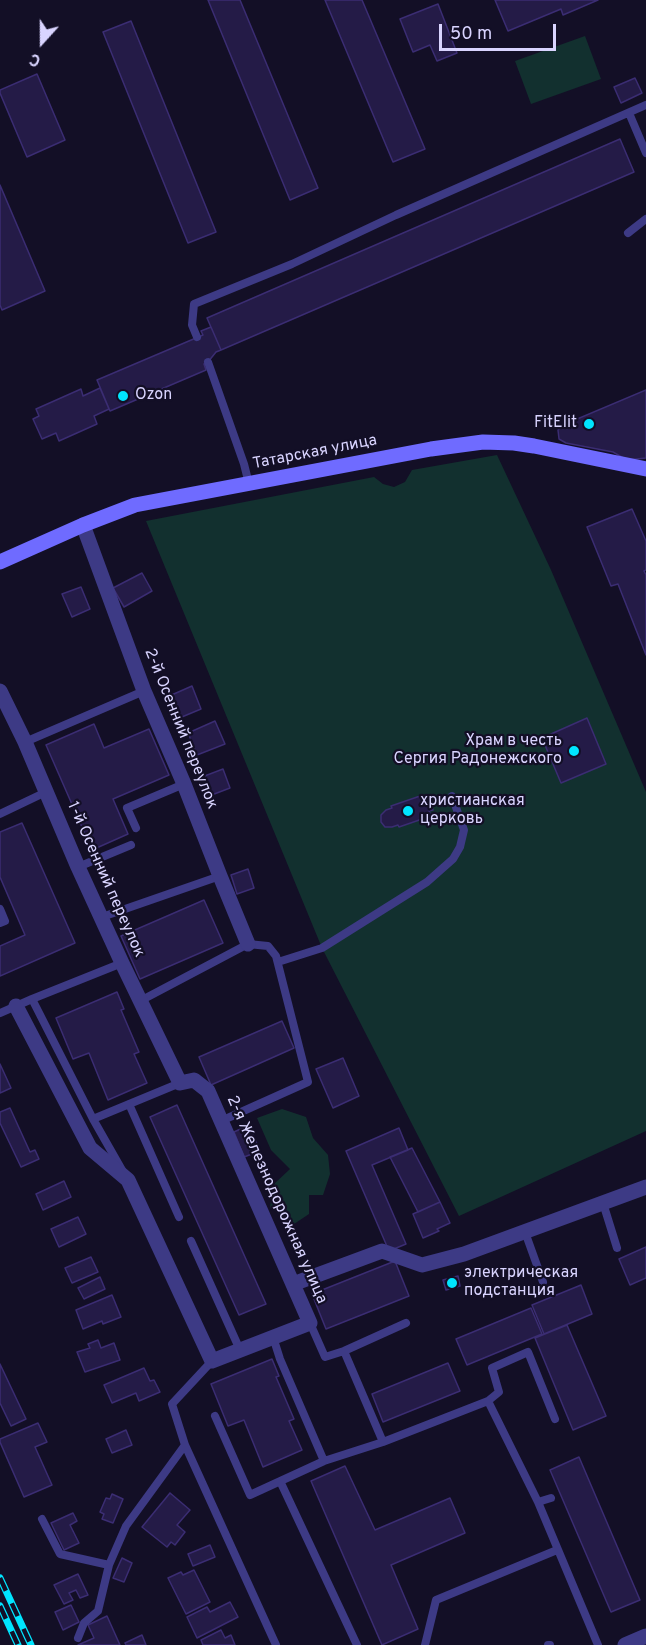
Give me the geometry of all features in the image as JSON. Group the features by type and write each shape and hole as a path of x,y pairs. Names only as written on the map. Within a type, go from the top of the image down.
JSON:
{"street":[{"name":"Татарская улица","path":"0,562 83,525 135,505 431,449 483,442 514,443 646,469"},
{"name":"2-й Осенний переулок","path":"83,525 144,692 184,784 248,944"},
{"name":"1-й Осенний переулок","path":"0,691 25,742 122,963 180,1083"},
{"path":"16,1006 90,1148 128,1180 212,1361"},
{"name":"2-я Железнодорожная улица","path":"180,1083 194,1080 208,1091 310,1323 212,1361"},
{"path":"293,1284 382,1251 422,1265 464,1254 646,1187"},
{"path":"625,1645 646,1636"}],"lane":[{"path":"197,337 192,325 194,304 292,264 396,215 646,105"},
{"path":"629,113 646,153"},
{"path":"627,233 646,219"},
{"path":"208,362 249,483"},
{"path":"25,742 144,692"},
{"path":"136,828 127,808 184,784"},
{"path":"0,814 46,792"},
{"path":"278,962 322,948 427,882 453,859 460,846 464,830 452,796"},
{"path":"78,867 131,845"},
{"path":"102,918 220,876"},
{"path":"0,909 5,921 0,923"},
{"path":"140,1001 248,944 268,946 276,956 308,1082 221,1121"},
{"path":"0,1013 122,963"},
{"path":"32,999 93,1119 128,1180"},
{"path":"93,1119 180,1083"},
{"path":"129,1104 179,1217"},
{"path":"603,1203 617,1248"},
{"path":"525,1232 543,1282"},
{"path":"191,1241 240,1350"},
{"path":"310,1323 325,1357 344,1351 406,1323"},
{"path":"273,1337 324,1461"},
{"path":"344,1351 383,1442"},
{"path":"215,1416 250,1495 324,1461 383,1442 488,1401 499,1392 492,1368 528,1352 555,1419"},
{"name":"2-я Железнодорожная улица","path":"212,1361 172,1404 185,1445 276,1645"},
{"path":"488,1401 538,1502 598,1645"},
{"path":"78,1638 84,1623 98,1611 109,1565 126,1526 185,1445"},
{"path":"280,1481 357,1645"},
{"path":"538,1502 551,1498"},
{"path":"42,1519 60,1554 109,1565"},
{"path":"425,1645 436,1600 557,1550"}],"green space":[{"path":"585,36 601,79 531,104 515,61"},
{"path":"497,455 551,570 646,792 646,1131 459,1216 322,948 146,521 374,477 383,484 394,487 405,482 412,470"},
{"path":"282,1109 306,1117 313,1138 328,1155 330,1174 323,1195 309,1195 309,1214 294,1224 270,1208 273,1185 290,1169 271,1150 257,1118"}],"building":[{"path":"208,0 240,0 318,188 290,200"},
{"path":"325,0 362,0 425,149 393,162"},
{"path":"495,0 598,0 563,15 561,9 508,31"},
{"path":"438,4 457,53 437,61 430,45 413,52 400,19"},
{"path":"131,21 216,232 188,243 103,32"},
{"path":"37,74 65,140 27,157 0,90"},
{"path":"635,78 642,93 621,103 614,87"},
{"path":"620,139 634,172 221,350 207,318"},
{"path":"0,185 45,291 2,310 0,305"},
{"path":"211,327 221,350 204,364 206,370 110,411 97,380 203,335 201,331"},
{"path":"100,388 109,409 94,416 97,424 59,441 56,433 42,439 33,419 39,416 36,409 81,389 83,396"},
{"path":"646,390 646,458 627,460 613,452 566,443 559,439 558,430 563,425"},
{"path":"632,509 646,541 646,570 644,571 646,575 646,655 618,584 611,586 587,527"},
{"path":"142,573 152,591 124,607 113,588"},
{"path":"81,587 90,609 72,617 62,594"},
{"path":"192,686 201,709 177,719 167,697"},
{"name":"Храм в честь Сергия Радонежского","path":"587,718 606,764 561,783 542,738"},
{"path":"215,721 225,744 197,755 188,733"},
{"path":"94,724 104,748 149,729 169,775 113,799 128,834 92,850 46,745"},
{"path":"223,769 230,788 209,796 202,777"},
{"name":"христианская церковь","path":"423,795 425,799 429,798 433,810 429,811 431,816 399,827 398,825 385,827 381,822 381,815 392,808 391,806"},
{"path":"22,823 75,943 0,976 0,946 25,935 0,877 0,832"},
{"path":"248,869 254,888 237,894 231,875"},
{"path":"204,900 223,943 140,979 121,936"},
{"path":"117,992 124,1009 121,1010 139,1052 134,1054 147,1083 108,1100 89,1053 73,1059 56,1018"},
{"path":"282,1021 294,1048 211,1085 199,1057"},
{"path":"343,1058 359,1096 333,1108 316,1069"},
{"path":"0,1064 11,1088 0,1093"},
{"path":"177,1105 266,1304 239,1315 150,1117"},
{"path":"10,1108 30,1152 35,1150 39,1159 21,1167 0,1123 0,1112"},
{"path":"249,1125 260,1151 244,1157 234,1132"},
{"path":"399,1128 408,1150 372,1165 406,1244 389,1251 346,1151"},
{"path":"412,1148 440,1202 418,1212 390,1157"},
{"path":"64,1181 71,1197 43,1210 36,1194"},
{"path":"440,1202 450,1223 423,1238 413,1214"},
{"path":"78,1217 86,1234 59,1247 51,1229"},
{"path":"646,1247 646,1278 630,1285 619,1259"},
{"path":"91,1257 98,1272 72,1283 65,1268"},
{"path":"395,1261 409,1296 326,1329 312,1294"},
{"name":"электрическая подстанция","path":"458,1276 460,1286 446,1290 443,1280"},
{"path":"100,1277 105,1289 84,1299 78,1288"},
{"path":"581,1285 592,1314 544,1334 532,1305"},
{"path":"112,1295 121,1317 103,1324 102,1321 83,1329 76,1310"},
{"path":"531,1308 542,1334 467,1365 456,1339"},
{"path":"567,1325 606,1416 573,1430 535,1338"},
{"path":"98,1340 101,1348 114,1343 120,1360 85,1372 77,1352 90,1348 88,1344"},
{"path":"272,1359 279,1376 276,1377 294,1419 289,1421 302,1450 263,1467 244,1420 228,1426 211,1384"},
{"path":"448,1363 460,1391 383,1422 372,1394"},
{"path":"0,1364 26,1419 11,1426 0,1403"},
{"path":"144,1368 150,1381 154,1380 160,1392 139,1401 136,1393 112,1403 104,1385"},
{"path":"38,1423 47,1442 35,1447 52,1485 24,1497 0,1439"},
{"path":"126,1430 132,1445 112,1453 106,1439"},
{"path":"579,1457 640,1600 611,1612 550,1470"},
{"path":"345,1466 375,1530 450,1498 465,1533 391,1565 418,1629 382,1645 311,1481"},
{"path":"170,1493 190,1510 177,1525 185,1532 175,1545 171,1542 167,1547 142,1527"},
{"path":"112,1494 123,1499 113,1523 102,1519 104,1514 100,1512 106,1498 110,1499"},
{"path":"73,1513 77,1521 70,1525 79,1543 64,1550 51,1523"},
{"path":"210,1545 215,1557 193,1566 188,1554"},
{"path":"122,1558 132,1563 124,1582 113,1578"},
{"path":"194,1570 210,1602 186,1614 168,1578 181,1572 183,1575"},
{"path":"78,1574 88,1595 80,1598 76,1590 69,1593 73,1600 64,1604 54,1585"},
{"path":"230,1602 238,1617 197,1638 187,1617 207,1607 210,1612"},
{"path":"71,1605 79,1622 63,1630 55,1612"},
{"path":"107,1616 120,1645 78,1645 94,1638 88,1625"},
{"path":"221,1630 225,1638 231,1635 235,1645 203,1645 201,1640"},
{"path":"142,1635 146,1645 126,1645 125,1643"}],"railway":[{"path":"0,1578 31,1645"},
{"path":"0,1606 18,1645"}],"place":[{"name":"Ozon","path":"123,396"},
{"name":"FitElit","path":"589,424"},
{"name":"Храм в честь Сергия Радонежского","path":"574,751"},
{"name":"христианская церковь","path":"408,811"},
{"name":"электрическая подстанция","path":"452,1283"}]}
